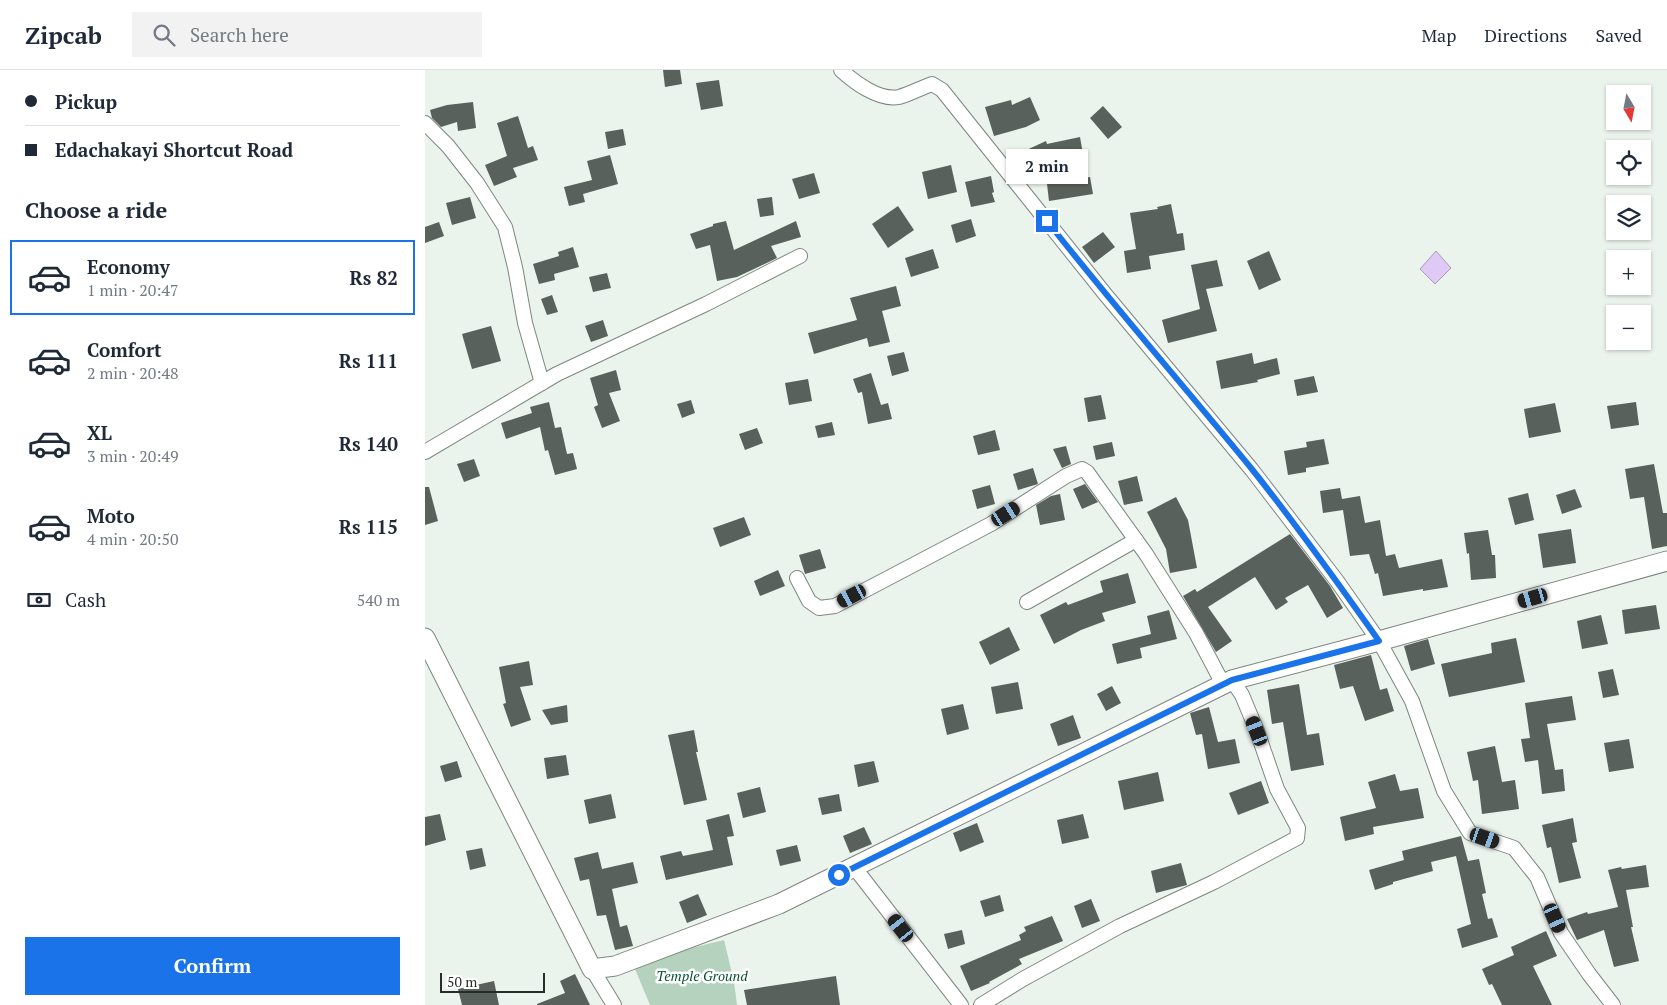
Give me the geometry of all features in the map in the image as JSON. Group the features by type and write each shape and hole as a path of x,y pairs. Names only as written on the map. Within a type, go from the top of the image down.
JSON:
{"main road":[{"path":"425,638 592,969 615,966 779,904 1227,682 1667,561"}],"street":[{"path":"841,70 855,82 877,94 897,97 932,84 942,90 1105,294 1252,470 1337,581 1379,641 1412,701 1444,791 1470,834 1514,848 1537,876 1561,932 1589,974 1613,1005"},
{"path":"425,122 448,146 477,183 505,227 515,267 525,323 543,383"},
{"path":"425,452 557,374 706,304 800,256"},
{"path":"797,578 809,601 819,608 835,606 991,524 1067,476 1082,469 1087,472 1146,554 1227,682 1243,695 1277,789 1298,828 1297,838 1213,882 1120,926 1023,979 981,1005"},
{"path":"1027,602 1135,540"},
{"path":"854,867 961,1005"},
{"path":"592,969 614,1005"}],"green space":[{"name":"Temple Ground","path":"724,940 734,982 737,1005 650,1005 635,969 679,951"}],"shaded area":[{"path":"1436,251 1451,268 1435,284 1420,269"}],"building":[{"path":"663,70 680,70 682,84 665,87"},
{"path":"719,80 723,106 701,110 696,83"},
{"path":"1030,97 1040,120 1026,127 994,136 985,107 1011,100 1012,105"},
{"path":"473,102 476,128 458,131 457,122 441,127 432,118 430,110 447,105"},
{"path":"1103,106 1122,127 1108,139 1090,118"},
{"path":"518,116 528,148 533,146 538,160 513,168 517,177 494,186 485,165 507,156 497,123"},
{"path":"623,129 626,145 608,149 605,132"},
{"path":"1080,137 1083,154 1067,158 1030,175 1020,153 1046,141 1047,144"},
{"path":"610,155 618,184 583,194 585,202 569,206 564,187 592,180 587,161"},
{"path":"951,165 957,192 928,199 922,172"},
{"path":"814,173 820,193 799,199 792,179"},
{"path":"991,176 994,192 992,193 995,202 971,207 965,182"},
{"path":"1090,177 1093,194 1049,201 1047,184"},
{"path":"470,197 476,218 452,225 446,203"},
{"path":"772,197 774,215 760,217 757,199"},
{"path":"1171,204 1177,234 1183,233 1185,250 1149,256 1151,269 1127,273 1124,251 1136,249 1130,213 1158,209 1157,207"},
{"path":"898,206 914,230 888,248 872,224"},
{"path":"971,219 976,236 956,243 951,225"},
{"path":"726,221 734,250 796,221 801,237 771,246 777,258 737,277 717,281 710,245 696,249 690,234 713,226 713,224"},
{"path":"439,222 444,236 425,243 425,227"},
{"path":"1103,232 1115,247 1094,263 1082,247"},
{"path":"573,247 579,267 554,274 555,280 539,284 533,264 559,256 558,252"},
{"path":"933,249 939,268 911,277 905,258"},
{"path":"1269,251 1281,280 1259,290 1247,261"},
{"path":"1217,260 1223,286 1206,289 1217,331 1168,343 1162,320 1200,309 1191,265"},
{"path":"607,273 611,288 593,292 589,277"},
{"path":"896,286 901,306 882,311 890,342 869,347 867,338 814,354 808,333 857,320 850,298"},
{"path":"552,295 558,312 547,315 541,299"},
{"path":"603,320 608,336 591,342 585,326"},
{"path":"491,326 501,361 472,369 462,334"},
{"path":"904,352 909,371 892,376 887,356"},
{"path":"1252,353 1254,364 1277,358 1280,374 1257,380 1258,382 1221,389 1216,361"},
{"path":"616,370 621,390 609,393 620,421 602,428 594,407 598,405 590,378"},
{"path":"871,373 881,405 888,403 892,419 868,424 862,392 858,393 853,379"},
{"path":"1314,376 1318,392 1297,396 1294,380"},
{"path":"808,379 812,401 789,405 785,383"},
{"path":"1101,395 1106,419 1088,422 1084,398"},
{"path":"691,400 695,413 682,418 677,404"},
{"path":"549,402 555,428 561,427 567,454 573,453 577,469 555,475 548,450 545,451 540,427 506,439 501,423 532,413 530,407"},
{"path":"1636,402 1639,425 1611,429 1607,406"},
{"path":"1555,403 1561,432 1529,438 1524,409"},
{"path":"832,422 835,435 818,438 815,426"},
{"path":"757,428 763,443 745,450 739,434"},
{"path":"995,430 1000,450 978,455 973,436"},
{"path":"1324,439 1329,464 1306,468 1306,472 1288,475 1284,451 1307,447 1306,442"},
{"path":"1112,442 1115,456 1096,460 1093,446"},
{"path":"1066,446 1071,464 1062,468 1053,449"},
{"path":"474,459 480,476 464,482 457,464"},
{"path":"1654,464 1663,513 1667,513 1667,546 1652,549 1644,497 1630,499 1625,469"},
{"path":"1033,468 1038,484 1018,490 1013,474"},
{"path":"1137,476 1143,501 1124,505 1118,481"},
{"path":"1085,484 1098,502 1082,509 1073,489"},
{"path":"990,485 995,504 977,509 972,490"},
{"path":"425,487 429,487 438,521 425,525"},
{"path":"1340,488 1342,499 1360,496 1365,523 1380,520 1386,556 1395,554 1399,568 1442,559 1448,587 1383,596 1378,573 1375,574 1369,554 1350,556 1343,510 1323,513 1320,491"},
{"path":"1575,489 1582,507 1562,514 1556,495"},
{"path":"1528,493 1534,520 1515,525 1508,498"},
{"path":"1060,494 1065,520 1040,525 1036,505 1051,496"},
{"path":"1176,497 1188,520 1197,568 1170,573 1166,549 1147,512"},
{"path":"744,517 751,535 720,547 713,528"},
{"path":"1571,529 1576,563 1543,568 1538,534"},
{"path":"1488,530 1492,555 1495,555 1496,578 1471,580 1469,553 1467,554 1464,533"},
{"path":"1290,534 1330,586 1343,608 1327,618 1308,585 1285,598 1288,602 1276,610 1255,577 1208,607 1232,641 1216,652 1183,596 1195,589 1197,592"},
{"path":"820,549 826,568 805,574 799,555"},
{"path":"778,570 785,586 760,596 754,581"},
{"path":"1128,573 1136,603 1102,613 1105,621 1081,630 1054,644 1040,615 1066,602 1068,605 1103,592 1100,581"},
{"path":"1656,605 1660,629 1625,634 1622,610"},
{"path":"1169,610 1177,639 1140,648 1142,658 1117,664 1112,644 1151,634 1147,616"},
{"path":"1601,615 1608,644 1582,649 1577,621"},
{"path":"1009,627 1020,650 990,665 979,642"},
{"path":"1516,638 1525,682 1449,697 1441,664 1492,653 1491,643"},
{"path":"1428,639 1435,664 1411,671 1404,646"},
{"path":"1371,655 1380,690 1387,688 1394,711 1365,721 1353,686 1340,689 1334,665"},
{"path":"529,661 533,685 520,687 531,720 511,727 503,704 506,703 499,667"},
{"path":"1613,669 1619,695 1603,698 1598,672"},
{"path":"1018,682 1023,709 996,714 991,687"},
{"path":"1299,684 1307,735 1319,733 1324,765 1291,771 1283,722 1272,724 1267,690"},
{"path":"1112,686 1121,703 1106,711 1097,694"},
{"path":"1572,696 1576,720 1547,724 1555,770 1563,769 1565,791 1542,794 1538,760 1525,762 1521,739 1530,738 1525,703"},
{"path":"963,704 969,729 947,735 941,709"},
{"path":"567,705 568,722 551,725 542,710"},
{"path":"1209,707 1218,742 1235,739 1240,763 1208,769 1202,734 1196,735 1190,713"},
{"path":"1073,715 1081,738 1058,746 1050,724"},
{"path":"694,730 698,752 696,752 707,800 684,805 668,735"},
{"path":"1629,739 1634,768 1609,772 1604,743"},
{"path":"1495,746 1502,782 1515,780 1519,809 1482,814 1478,780 1473,781 1467,752"},
{"path":"566,755 569,775 547,779 544,758"},
{"path":"457,761 462,777 445,782 440,766"},
{"path":"874,761 879,782 858,787 854,765"},
{"path":"1158,772 1164,801 1124,810 1118,781"},
{"path":"1395,774 1400,791 1418,788 1424,818 1373,827 1374,834 1345,841 1340,817 1376,808 1368,782"},
{"path":"1261,781 1269,803 1238,815 1229,793"},
{"path":"760,787 766,812 743,818 737,793"},
{"path":"611,794 616,818 589,824 584,800"},
{"path":"839,794 842,811 822,815 818,798"},
{"path":"440,814 446,840 425,846 425,817"},
{"path":"729,814 734,836 727,837 733,865 666,880 660,856 681,851 683,856 713,850 706,820"},
{"path":"1083,814 1089,838 1062,844 1057,820"},
{"path":"1573,818 1577,842 1572,843 1581,878 1559,883 1551,847 1547,848 1542,825"},
{"path":"977,823 984,842 960,852 953,833"},
{"path":"864,827 872,844 850,853 843,836"},
{"path":"1461,836 1468,861 1479,859 1486,893 1482,894 1488,919 1492,918 1498,937 1462,948 1457,929 1471,924 1456,856 1431,862 1433,871 1393,882 1393,884 1375,890 1369,870 1404,860 1402,851"},
{"path":"797,845 801,861 780,866 776,850"},
{"path":"482,848 486,866 470,870 466,851"},
{"path":"598,852 602,869 633,862 638,883 612,889 620,927 627,925 633,946 615,950 606,915 597,916 589,879 580,881 574,858"},
{"path":"1181,863 1187,885 1156,893 1151,871"},
{"path":"1646,865 1649,887 1626,890 1633,927 1631,927 1639,961 1614,967 1604,930 1577,940 1567,919 1587,912 1588,914 1618,907 1608,870"},
{"path":"698,894 707,915 687,923 679,902"},
{"path":"1000,895 1004,911 985,917 980,901"},
{"path":"1091,899 1100,921 1082,928 1074,906"},
{"path":"1052,916 1063,941 1019,959 1022,964 990,983 971,991 960,966 1021,940 1019,935 1026,931 1024,927"},
{"path":"962,930 965,944 948,949 944,934"},
{"path":"1546,931 1557,956 1533,966 1552,1005 1502,1005 1492,984 1489,985 1482,969 1514,955 1511,947"},
{"path":"575,974 590,1005 537,1005 565,993 560,981"},
{"path":"836,976 840,1005 747,1005 744,990"},
{"path":"494,981 499,1005 462,1005 458,989"}],"route":[{"path":"839,875 1232,680 1379,641 1337,581 1252,470 1105,294 1047,221"}]}
